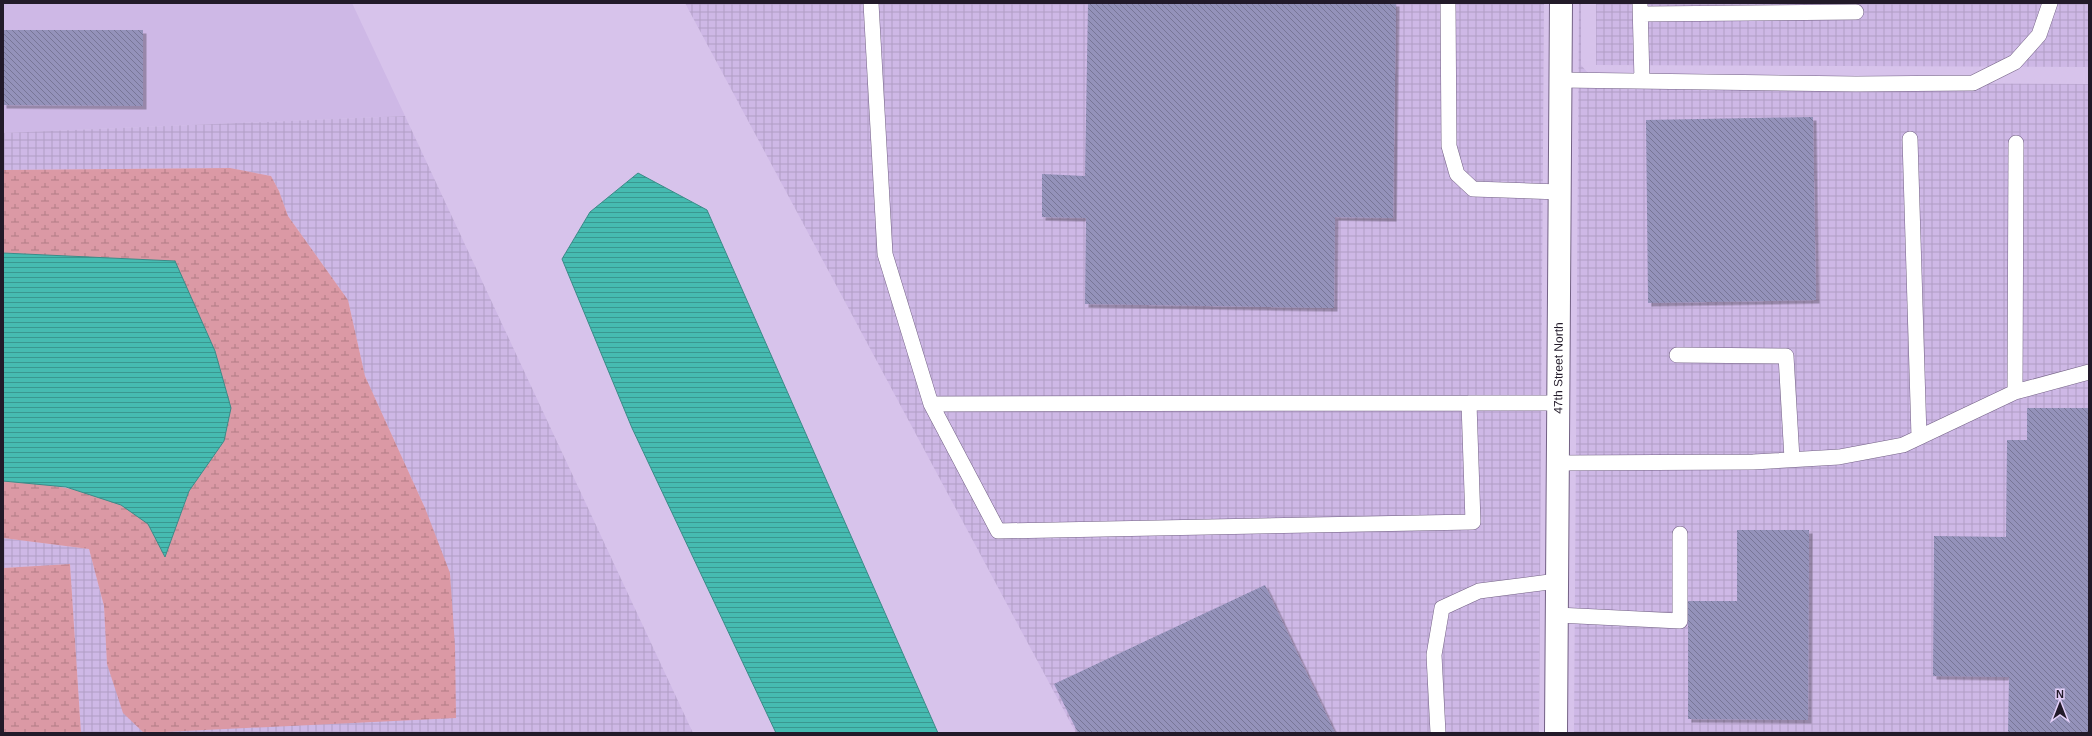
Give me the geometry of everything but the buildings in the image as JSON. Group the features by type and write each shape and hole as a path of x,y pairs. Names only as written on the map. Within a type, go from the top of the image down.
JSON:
{"street":[{"name":"47th Street North","path":"1556,733 1561,3"}],"lane":[{"path":"871,3 885,254 931,404 998,531 1473,522 1469,403"},
{"path":"1448,3 1449,146 1457,174 1473,189 1560,192"},
{"path":"1561,80 1856,84 1973,83 2015,62 2039,35 2050,3"},
{"path":"1642,81 1640,8 1856,12"},
{"path":"1910,139 1919,437"},
{"path":"2014,392 2016,143"},
{"path":"1677,355 1786,356 1792,459"},
{"path":"1558,463 1754,462 1839,457 1903,445 2014,392 2089,372"},
{"path":"931,404 1558,403"},
{"path":"1557,615 1680,621 1680,534"},
{"path":"1438,733 1434,655 1442,608 1479,591 1557,581"}],"shaded area":[{"path":"3,3 352,3 405,116 3,133"},
{"path":"685,3 1544,3 1539,733 1076,733"},
{"path":"1579,3 1581,3 1581,65 1596,82 2089,84 2089,733 1574,733"},
{"path":"1596,3 2089,3 2089,67 1596,65"},
{"path":"405,116 693,733 81,733 70,564 3,568 3,538 89,549 104,606 107,664 425,508 365,376 348,300 288,216 279,191 271,176 229,168 3,170 3,133"},
{"path":"638,173 707,210 938,733 776,733 632,428 562,259 590,212"},
{"path":"3,253 175,261 215,351 231,408 224,441 189,491 165,557 148,524 121,505 66,487 3,481"}],"green space":[{"path":"230,168 271,176 279,191 288,216 348,300 365,376 425,508 450,573 455,646 456,718 144,733 123,713 107,664 104,606 89,549 3,538 3,481 39,484 99,496 134,513 151,527 165,556 189,491 224,441 14,253 3,253 3,170"},
{"path":"70,564 81,733 3,733 3,568"}]}
